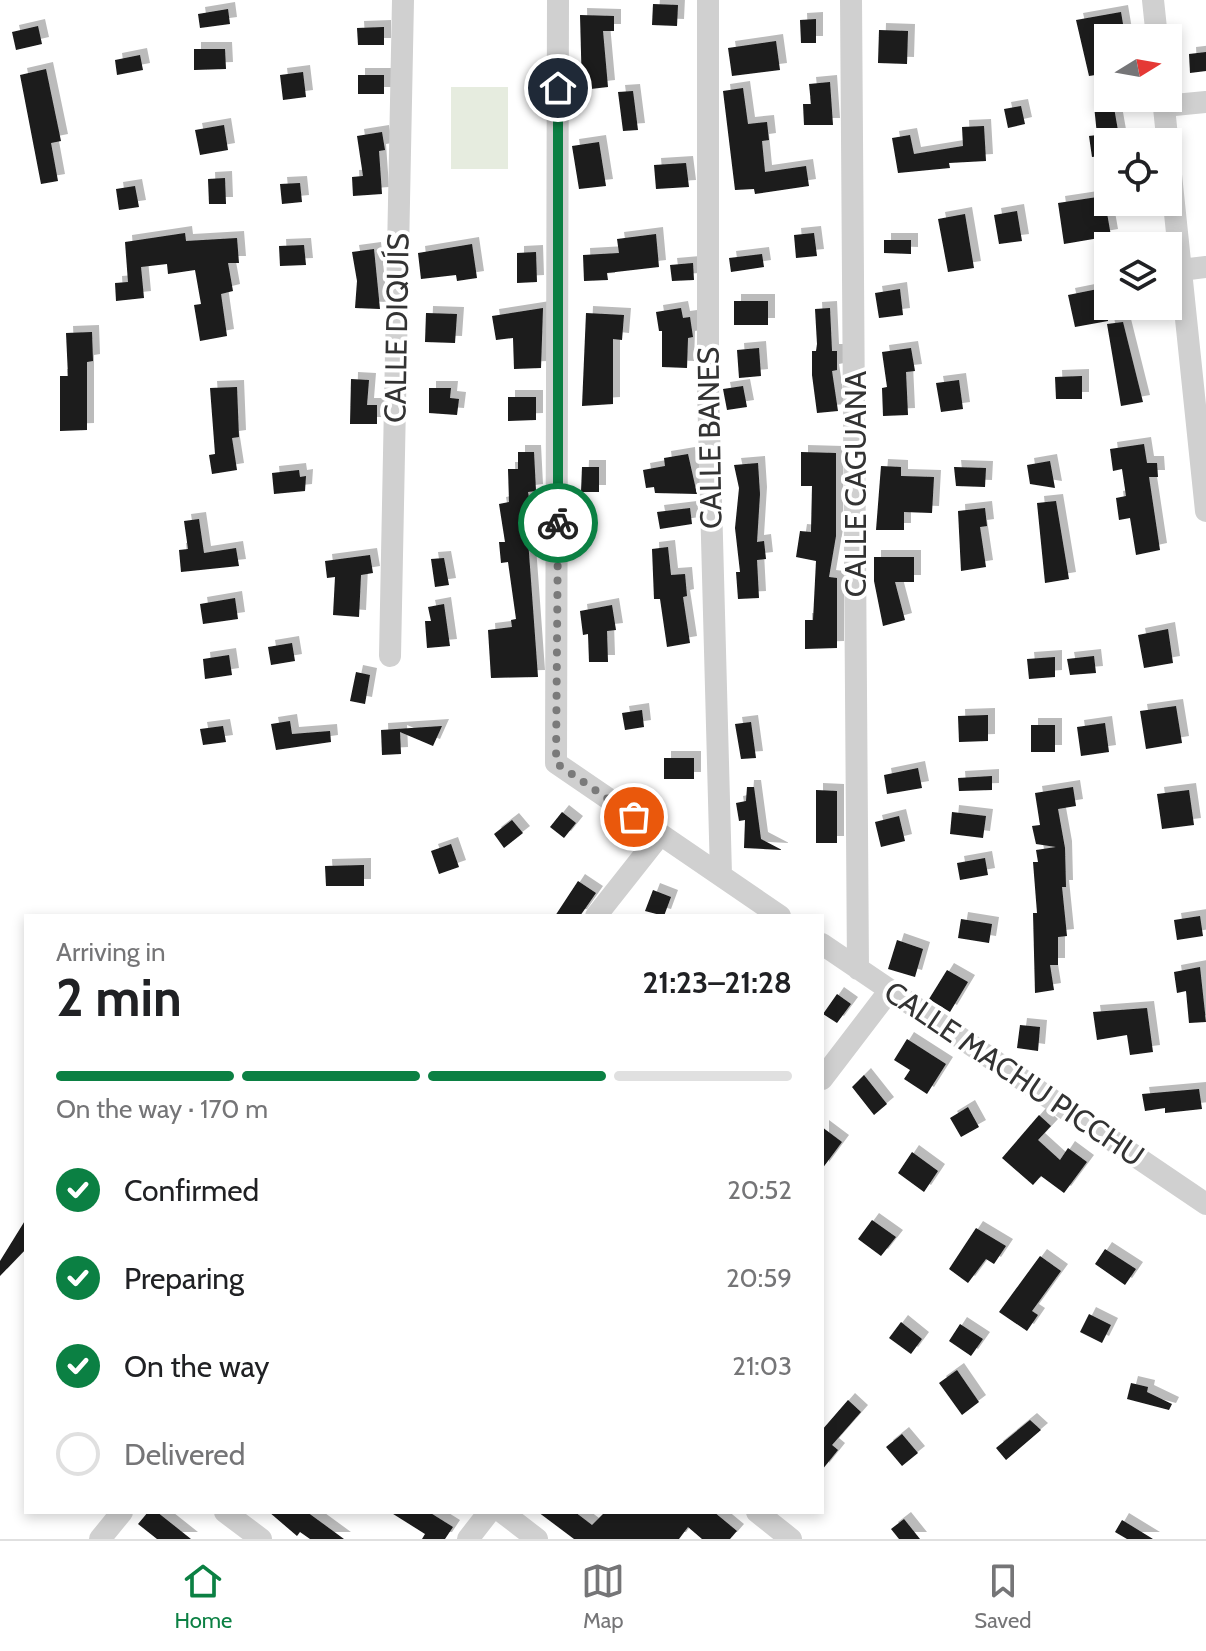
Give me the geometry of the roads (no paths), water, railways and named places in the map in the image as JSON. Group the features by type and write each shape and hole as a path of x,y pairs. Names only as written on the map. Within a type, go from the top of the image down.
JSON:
{"street":[{"name":"CALLE DIQUÍS","path":"390,656 403,0"},
{"path":"558,0 556,763 777,914"},
{"name":"CALLE BANES","path":"708,0 708,389 721,875"},
{"name":"CALLE CAGUANA","path":"851,0 858,969"},
{"path":"1153,0 1156,24"},
{"path":"1182,102 1206,102"},
{"path":"1165,112 1177,232"},
{"path":"1182,270 1206,267"},
{"path":"1182,277 1201,407 1206,511"},
{"path":"598,914 660,835"},
{"name":"CALLE MACHU PICCHU","path":"824,945 1206,1204"},
{"path":"824,1076 890,990"},
{"path":"100,1539 120,1514"},
{"path":"228,1514 261,1539"},
{"path":"468,1539 487,1514"},
{"path":"505,1514 537,1539"},
{"path":"760,1514 791,1539"}]}
